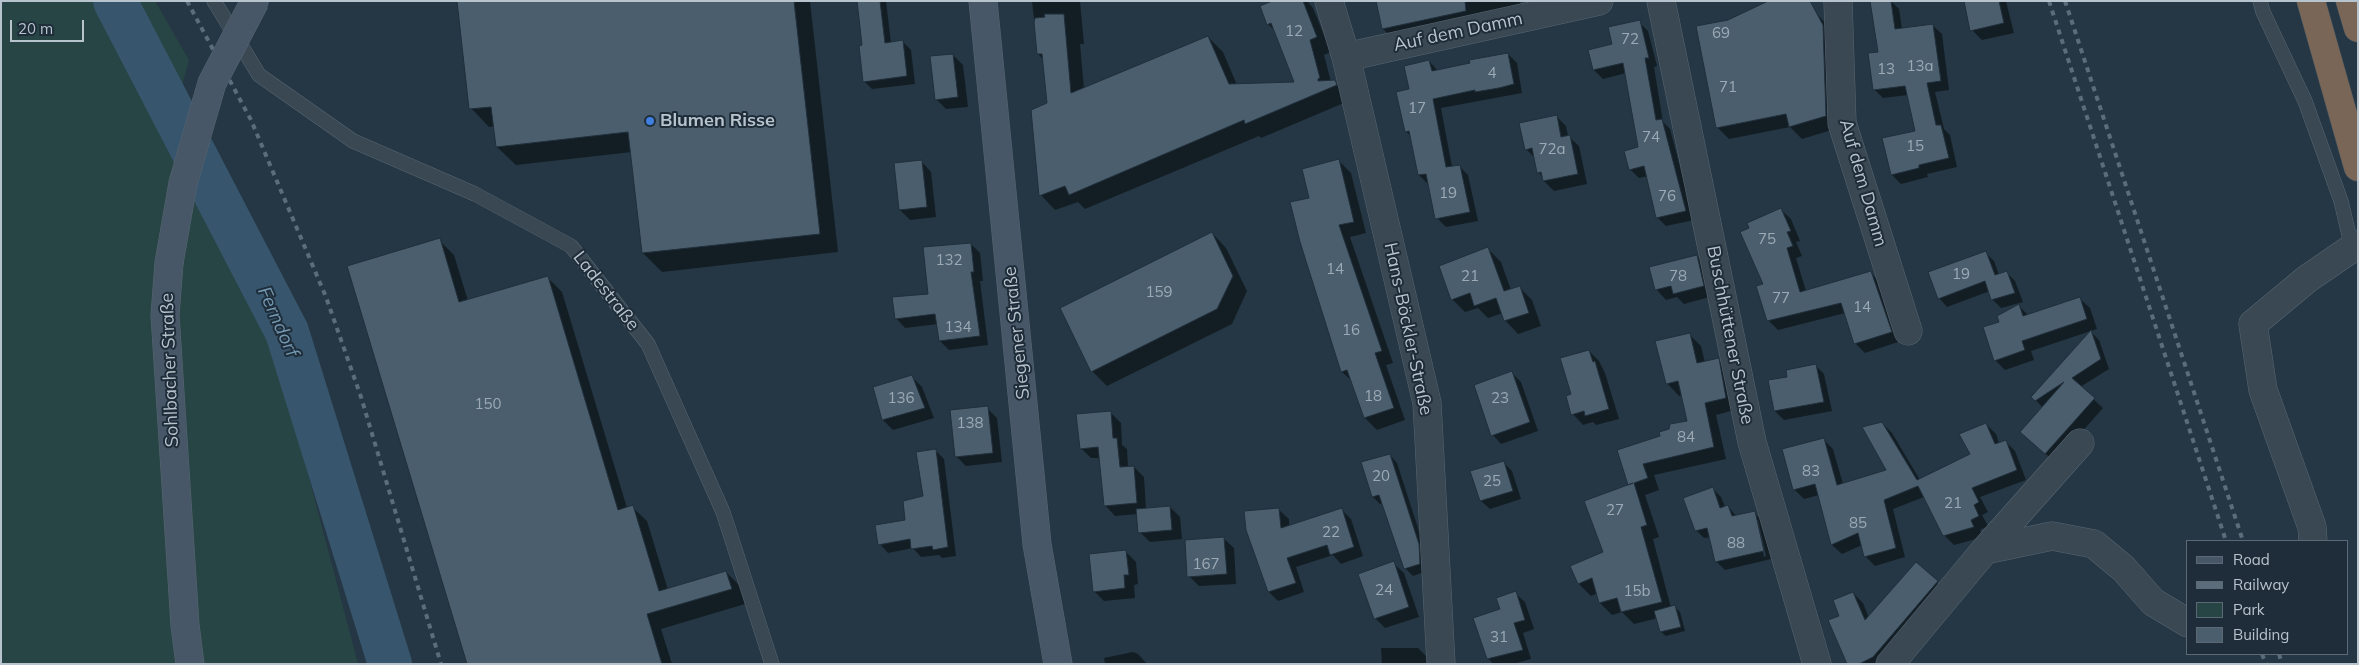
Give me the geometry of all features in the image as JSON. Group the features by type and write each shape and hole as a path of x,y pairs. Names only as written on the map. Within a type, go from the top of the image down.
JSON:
{"highway":[{"path":"2311,1 2358,167"},
{"path":"2350,1 2358,28"}],"street":[{"name":"Sohlbacher Straße","path":"190,664 185,625 165,315 169,263 182,183 212,84 255,1"},
{"name":"Siegener Straße","path":"983,1 1037,544 1058,664"},
{"name":"Hans-Böckler-Straße","path":"1330,1 1346,57 1427,403 1441,664"},
{"name":"Auf dem Damm","path":"1346,57 1599,1"},
{"name":"Buschhüttener Straße","path":"1661,1 1752,442 1817,664"},
{"name":"Auf dem Damm","path":"1838,1 1842,123 1908,331"},
{"path":"2313,540 2312,527 2263,390 2253,324 2307,279 2355,246"},
{"path":"1890,664 1985,550 2080,443"},
{"path":"1985,550 2052,536 2094,544 2124,569 2153,602 2186,622"}],"lane":[{"name":"Ladestraße","path":"214,1 259,75 354,141 476,194 571,246 648,344 723,512 772,664"},
{"path":"2260,1 2263,12 2305,101 2342,201 2355,246"}],"green space":[{"path":"1,1 155,1 189,60 170,128 274,345 358,664 1,664"}],"building":[{"name":"Blumen Risse","path":"457,1 794,1 820,234 642,253 628,132 496,147 491,107 469,109"},
{"path":"857,1 880,1 885,43 903,40 907,76 863,82 859,46 862,45"},
{"path":"1272,1 1303,1 1317,37 1310,40 1320,78 1318,81 1335,80 1337,85 1245,124 1244,120 1069,195 1065,186 1039,196 1031,110 1047,103 1042,54 1037,54 1035,18 1045,17 1044,14 1064,14 1071,93 1208,36 1229,84 1294,82 1271,23 1267,25 1260,6"},
{"path":"1376,1 1465,1 1466,11 1382,29"},
{"path":"1768,1 1810,1 1823,25 1826,116 1789,127 1786,114 1716,128 1696,26 1728,20"},
{"path":"1870,1 1891,1 1895,29 1933,24 1941,81 1927,83 1936,125 1941,125 1949,158 1919,165 1919,168 1891,175 1882,138 1915,131 1905,86 1873,90 1868,53 1878,52"},
{"path":"1964,1 1999,1 2004,23 1970,31"},
{"path":"1640,20 1649,58 1645,58 1656,120 1662,119 1686,211 1656,218 1644,166 1629,170 1624,151 1638,147 1623,63 1593,70 1588,50 1612,44 1608,27"},
{"path":"1508,53 1514,84 1433,99 1446,167 1460,165 1470,212 1435,219 1426,174 1418,175 1409,131 1405,132 1396,92 1409,89 1404,66 1429,60 1432,71 1470,63 1469,60"},
{"path":"953,54 958,97 935,100 930,56"},
{"path":"1557,115 1561,137 1570,135 1578,174 1543,181 1541,172 1537,173 1532,148 1525,150 1519,123"},
{"path":"1339,159 1354,222 1339,225 1382,351 1375,353 1394,408 1364,418 1347,370 1341,372 1300,242 1290,202 1309,198 1302,169"},
{"path":"922,160 927,207 899,210 894,163"},
{"path":"1781,208 1791,231 1787,232 1793,246 1787,248 1800,292 1871,271 1892,332 1854,344 1841,303 1767,321 1756,286 1763,284 1740,232 1749,228 1747,223"},
{"path":"1212,232 1233,276 1217,309 1091,372 1060,308"},
{"path":"440,238 459,302 548,276 618,510 633,505 659,591 726,571 732,589 647,614 662,664 467,664 347,266"},
{"path":"971,243 974,272 971,272 980,336 939,341 935,314 895,319 892,297 928,294 923,247"},
{"path":"1488,247 1504,291 1520,286 1529,313 1504,321 1496,298 1474,306 1470,293 1451,300 1439,266"},
{"path":"1986,251 1995,275 2007,271 2015,293 1991,300 1985,281 1938,299 1928,272"},
{"path":"1697,255 1704,286 1673,294 1671,286 1655,290 1649,267"},
{"path":"2080,297 2087,319 2022,341 2025,350 1994,361 1983,327 1999,322 1997,316 2019,304 2023,316"},
{"path":"2091,330 2101,359 2072,378 2095,398 2045,454 2020,432 2064,382 2035,401 2031,397"},
{"path":"1690,333 1697,363 1719,358 1726,398 1705,403 1714,447 1643,464 1648,478 1634,483 1647,525 1641,527 1662,602 1621,612 1617,598 1599,603 1592,578 1578,584 1570,566 1603,552 1584,501 1628,485 1617,450 1660,436 1659,432 1669,429 1670,424 1687,421 1678,381 1666,384 1655,341"},
{"path":"1589,350 1593,362 1595,361 1609,409 1585,416 1584,411 1571,415 1566,396 1571,394 1560,358"},
{"path":"1816,364 1824,402 1774,411 1768,380 1787,377 1786,370"},
{"path":"1512,371 1530,422 1491,436 1474,385"},
{"path":"912,375 925,408 882,420 873,387"},
{"path":"988,406 993,453 955,457 950,410"},
{"path":"1111,411 1113,438 1117,438 1120,467 1134,466 1137,503 1104,506 1098,447 1080,449 1076,414"},
{"path":"1882,422 1917,480 1970,454 1959,434 1986,423 1995,444 2006,440 2017,470 1972,488 1979,502 1974,505 1979,516 1971,520 1974,527 1943,536 1918,486 1884,500 1896,548 1864,557 1858,533 1831,545 1815,484 1793,490 1782,449 1824,438 1837,485 1886,470 1862,427"},
{"path":"936,449 948,547 933,550 932,546 911,549 910,539 878,545 875,525 905,520 903,501 923,496 916,452"},
{"path":"1390,454 1419,544 1420,564 1404,569 1379,495 1372,497 1361,462"},
{"path":"1504,461 1513,491 1480,501 1470,471"},
{"path":"1713,487 1720,508 1728,505 1732,516 1755,511 1764,551 1715,562 1707,528 1695,531 1683,498"},
{"path":"1170,506 1172,530 1138,533 1136,509"},
{"path":"1279,508 1281,528 1342,508 1354,547 1330,555 1327,545 1287,558 1296,583 1268,592 1246,530 1244,511"},
{"path":"1224,537 1227,574 1187,577 1185,540"},
{"path":"1126,550 1129,575 1124,575 1125,588 1093,592 1089,554"},
{"path":"1394,561 1409,607 1374,619 1358,574"},
{"path":"1916,562 1938,581 1873,657 1859,664 1847,664 1828,620 1839,616 1833,600 1853,592 1865,620"},
{"path":"1516,591 1525,620 1514,623 1523,650 1487,659 1473,618 1500,609 1496,598"},
{"path":"1675,605 1681,627 1660,632 1654,611"}],"waterway":[{"name":"Ferndorf","path":"115,1 287,332 390,664"}],"railway":[{"path":"187,1 251,120 326,297 361,397 441,664"},
{"path":"2049,1 2226,540"},
{"path":"2065,1 2243,540"},
{"path":"2262,655 2266,664"},
{"path":"2279,655 2282,664"}],"place":[{"name":"Blumen Risse","path":"650,121"}]}
